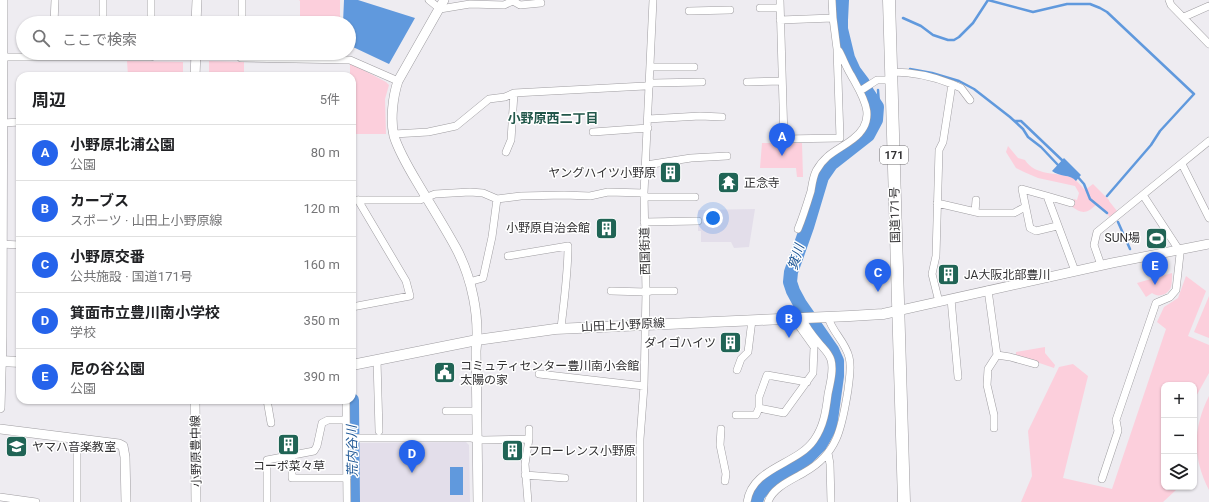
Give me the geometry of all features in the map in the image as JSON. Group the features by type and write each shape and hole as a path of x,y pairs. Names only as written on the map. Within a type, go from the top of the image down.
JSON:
{"highway":[{"name":"国道171号","path":"889,0 897,311 904,502"}],"main road":[{"name":"山田上小野原線","path":"356,363 477,340 561,328 824,317 883,314 897,311"},
{"path":"1,361 16,362"}],"street":[{"path":"0,408 3,0"},
{"path":"54,16 55,0"},
{"path":"103,0 103,16"},
{"path":"151,0 151,16"},
{"path":"196,16 197,0"},
{"path":"242,0 242,16"},
{"path":"429,0 440,9 470,4 504,5 514,1 520,5 540,2"},
{"path":"444,0 398,81 394,93 394,134 405,161 456,248 464,265 469,282 474,304 477,340 478,502"},
{"name":"西国街道","path":"640,502 640,439 644,386 646,292 644,195 653,0"},
{"path":"780,0 784,139 840,138 838,49 832,0"},
{"path":"1169,0 1171,5 1209,44"},
{"path":"1184,17 1209,6"},
{"path":"760,8 780,8"},
{"path":"688,10 730,10"},
{"path":"780,20 833,18"},
{"path":"798,229 805,213 816,172 824,160 836,149 852,140 861,132 866,123 868,111 866,102 838,49"},
{"path":"3,57 16,56"},
{"path":"195,72 196,60"},
{"path":"350,60 398,81"},
{"path":"650,67 694,67"},
{"path":"860,91 877,80 910,72 935,77 961,88 970,100"},
{"path":"747,82 782,81"},
{"path":"394,134 428,132 456,126 489,99 504,97 514,93 645,86 653,83 702,82"},
{"path":"939,302 932,274 936,256 938,150 943,142 952,84"},
{"path":"506,152 511,140 514,93"},
{"path":"648,118 700,116 722,117"},
{"path":"3,123 16,122"},
{"path":"593,132 648,128"},
{"path":"1101,265 1094,245 1097,232 1209,141"},
{"path":"646,165 691,158 727,156"},
{"path":"1182,164 1209,218"},
{"path":"1057,226 1036,231 1030,228 1022,189 1071,203"},
{"path":"356,200 420,200 435,194 470,192 483,193 497,199 521,196 590,196 608,192 695,197"},
{"path":"1102,479 1118,431 1116,420 1156,303 1170,298 1176,290 1180,254 1179,250 1143,195"},
{"path":"1047,196 1075,271"},
{"path":"469,282 483,278 492,236 497,199"},
{"path":"975,212 976,200"},
{"path":"356,202 406,281 410,296 356,306"},
{"path":"937,203 980,213 1014,213 1025,207"},
{"path":"644,222 698,221"},
{"path":"1,244 16,245"},
{"path":"897,311 1101,265 1209,244"},
{"path":"508,256 568,246 568,272 561,328"},
{"path":"988,290 997,355 988,369 987,385 994,415 994,428"},
{"path":"611,291 674,291"},
{"path":"951,299 958,377"},
{"path":"768,502 778,487 811,469 828,454 839,434 843,422 850,371 850,358 845,344 824,317"},
{"path":"759,408 784,414 813,373 814,347 800,318"},
{"path":"747,502 747,498 753,486 763,474 803,451 814,440 823,422 832,362 828,353 819,344 800,318"},
{"path":"737,370 741,359 748,352 752,320"},
{"path":"997,355 1034,364"},
{"path":"377,360 379,431"},
{"path":"539,374 644,386"},
{"path":"736,415 756,415 759,408 759,397 767,375 807,382"},
{"name":"小野原豊中線","path":"195,404 196,502"},
{"path":"268,404 271,423"},
{"path":"346,404 346,420 351,438 347,478 347,502"},
{"path":"446,411 477,411"},
{"path":"267,502 268,460 314,451 317,446 322,423 328,420 346,420"},
{"path":"0,429 119,444 124,446 126,502"},
{"path":"528,502 525,464 529,429"},
{"path":"721,429 720,445 726,474 725,481"},
{"path":"351,438 529,439"},
{"path":"77,439 77,502"},
{"path":"828,454 830,464 830,502"},
{"path":"292,456 292,478 347,478"},
{"path":"525,475 565,478"},
{"path":"0,497 36,502"}],"shaded area":[{"path":"299,0 340,0 340,16 300,16"},
{"path":"127,61 183,62 183,72 128,72"},
{"path":"209,61 244,62 244,72 209,72"},
{"path":"350,63 389,85 385,99 386,134 356,134 356,72 350,72"},
{"path":"762,143 802,143 803,177 797,177 796,168 760,168"},
{"path":"1008,146 1018,158 1025,160 1034,169 1046,173 1071,177 1085,190 1093,184 1109,200 1117,211 1110,217 1107,214 1108,213 1095,202 1094,203 1096,205 1087,211 1081,212 1075,209 1071,206 1074,199 1077,200 1079,193 1075,186 1038,178 1016,168 1006,152"},
{"path":"755,209 749,247 734,248 731,242 701,242 701,231 698,231 698,210"},
{"path":"1172,273 1170,290 1163,295 1154,295 1152,293 1146,297 1137,283"},
{"path":"1186,276 1206,291 1188,336 1209,345 1209,373 1197,395 1197,382 1161,382 1161,490 1176,490 1163,502 1021,502 1032,476 1028,431 1059,367 1073,364 1088,376 1063,478 1112,489 1166,329 1157,322 1164,307 1178,298"},
{"path":"1209,296 1209,338 1194,332"},
{"path":"1045,347 1045,353 1055,365 1054,368 1016,355 1016,352"},
{"path":"1209,396 1209,490 1203,478 1197,454 1197,431"},
{"path":"466,442 469,445 470,502 355,502 354,443"}],"water":[{"path":"344,0 358,0 415,18 389,64 356,48 356,16 343,16"},
{"path":"1064,158 1081,175 1076,181 1071,177 1052,171"},
{"path":"450,467 463,467 463,495 450,495"}],"waterway":[{"name":"箕川","path":"756,502 758,495 769,482 805,460 820,445 830,427 837,376 837,361 832,350 800,304 790,282 791,272 807,227 822,177 831,164 868,135 876,120 877,107 854,71 848,58 841,29 842,0"},
{"path":"903,18 921,26 933,35 948,40 954,40 973,23 988,0 1033,12 1067,4 1090,4 1107,12 1194,94 1160,131 1151,145 1107,196"},
{"path":"910,69 932,73 959,81 974,89 1010,117 1023,129 1028,137 1041,147 1058,165"},
{"path":"877,111 879,104 878,90"},
{"path":"1015,121 1021,121 1064,162"},
{"path":"1077,176 1084,184 1090,199 1107,213"},
{"path":"1118,222 1130,249"},
{"name":"荒内谷川","path":"352,404 353,502"}],"place":[{"name":"小野原北浦公園","path":"782,156"},
{"name":"ヤングハイツ小野原","path":"671,173"},
{"name":"正念寺","path":"728,183"},
{"name":"小野原自治会館","path":"606,228"},
{"name":"SUN場","path":"1156,238"},
{"name":"JA大阪北部豊川","path":"949,275"},
{"name":"尼の谷公園","path":"1155,285"},
{"name":"小野原交番","path":"878,292"},
{"name":"カーブス","path":"789,338"},
{"name":"ダイゴハイツ","path":"731,343"},
{"name":"コミュティセンター豊川南小会館 太陽の家","path":"445,373"},
{"name":"コーポ菜々草","path":"289,445"},
{"name":"ヤマハ音楽教室","path":"17,447"},
{"name":"フローレンス小野原","path":"512,451"},
{"name":"箕面市立豊川南小学校","path":"412,473"}],"district":[{"name":"小野原西二丁目","path":"553,118"}]}
